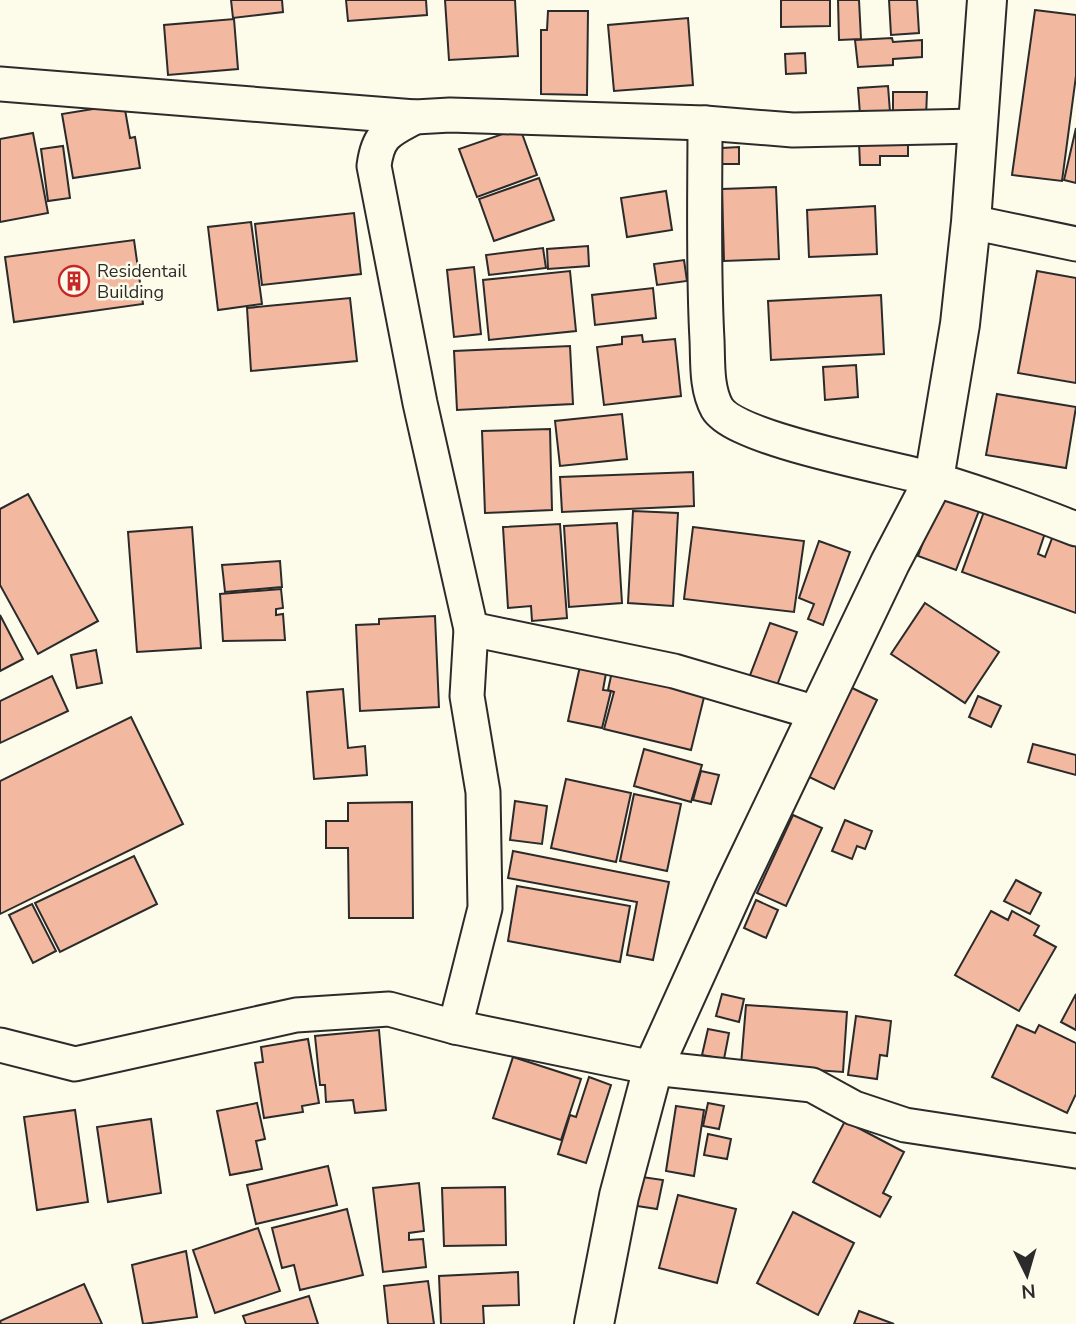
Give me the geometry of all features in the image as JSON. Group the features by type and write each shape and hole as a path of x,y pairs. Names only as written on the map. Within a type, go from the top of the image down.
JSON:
{"street":[{"path":"594,1324 618,1196 653,1068 734,889 890,564 934,479 960,324 971,222 987,0"},
{"path":"0,84 415,117 450,115 705,122 793,130 976,125"},
{"path":"415,117 387,132 376,148 374,166 420,403 471,629 467,696 482,792 485,908 454,1027"},
{"path":"705,122 705,295 710,385 716,405 725,419 813,451 934,479 1018,506 1076,529"},
{"path":"971,222 1076,244"},
{"path":"471,629 674,671 820,714"},
{"path":"0,1045 75,1064 296,1016 389,1009 454,1027 653,1068 811,1085 854,1108 905,1125 1076,1151"}],"building":[{"path":"231,0 282,0 283,12 233,18"},
{"path":"346,0 426,0 427,15 348,21"},
{"path":"445,0 515,0 518,56 449,60"},
{"path":"781,0 830,0 830,26 781,27"},
{"path":"838,0 859,0 861,39 839,40"},
{"path":"889,0 917,0 919,33 891,35"},
{"path":"1035,10 1076,15 1076,76 1062,181 1012,175"},
{"path":"548,11 588,11 587,95 541,94 541,30 547,30"},
{"path":"688,18 693,85 614,91 608,25"},
{"path":"234,19 238,69 168,75 164,25"},
{"path":"892,38 893,42 922,40 922,57 893,59 893,65 858,67 855,40"},
{"path":"805,53 806,73 786,74 785,54"},
{"path":"888,86 890,112 860,114 858,88"},
{"path":"893,92 927,92 926,117 893,117"},
{"path":"124,104 130,138 135,137 140,168 73,178 62,114"},
{"path":"520,128 537,175 477,197 459,149"},
{"path":"1076,128 1076,183 1064,180"},
{"path":"33,133 48,213 0,222 0,139"},
{"path":"908,141 908,156 880,156 880,165 860,165 859,142"},
{"path":"63,146 70,198 48,201 41,149"},
{"path":"739,147 739,164 722,164 722,148"},
{"path":"539,178 554,220 494,241 479,199"},
{"path":"776,187 779,259 724,261 722,189"},
{"path":"666,191 672,230 627,237 621,198"},
{"path":"875,206 877,254 809,257 807,210"},
{"path":"354,213 361,274 262,285 255,224"},
{"path":"251,222 262,304 218,310 208,227"},
{"name":"Residentail Building","path":"134,240 143,304 14,322 5,257"},
{"path":"588,246 589,266 548,269 547,249"},
{"path":"543,248 546,268 489,275 486,255"},
{"path":"684,260 687,281 657,285 654,264"},
{"path":"474,267 481,334 454,337 447,270"},
{"path":"570,271 576,331 489,340 483,280"},
{"path":"1037,271 1076,278 1076,383 1018,373"},
{"path":"653,288 656,318 595,325 592,295"},
{"path":"881,295 884,354 771,360 768,301"},
{"path":"350,298 357,361 251,371 247,308"},
{"path":"642,335 643,342 675,339 681,396 604,405 597,347 622,344 622,337"},
{"path":"570,346 573,404 457,410 454,351"},
{"path":"856,365 858,397 825,400 823,367"},
{"path":"997,394 1076,407 1066,468 986,455"},
{"path":"622,414 627,459 560,466 555,421"},
{"path":"550,429 552,510 485,513 482,431"},
{"path":"693,472 694,506 562,512 560,477"},
{"path":"943,488 982,503 956,570 918,556"},
{"path":"28,494 98,621 38,654 0,585 0,509"},
{"path":"985,509 1046,530 1038,554 1045,557 1054,533 1076,541 1076,613 962,572"},
{"path":"633,511 678,513 673,606 628,603"},
{"path":"617,523 622,603 569,607 564,526"},
{"path":"560,524 567,618 532,621 531,606 508,608 503,527"},
{"path":"192,527 201,648 137,652 128,532"},
{"path":"693,527 804,541 794,612 684,599"},
{"path":"819,541 850,552 823,625 808,619 814,604 799,598"},
{"path":"280,561 282,587 225,592 222,565"},
{"path":"281,589 283,608 276,609 276,615 283,614 285,640 223,641 220,594"},
{"path":"925,603 999,652 965,703 891,654"},
{"path":"0,615 23,659 0,671"},
{"path":"435,616 439,707 360,711 356,625 379,624 379,619"},
{"path":"770,623 797,632 776,688 749,678"},
{"path":"96,650 102,683 77,688 71,655"},
{"path":"582,657 608,662 603,690 611,691 602,728 568,721"},
{"path":"614,662 707,685 691,750 604,729 614,692 608,690"},
{"path":"52,676 68,711 0,743 0,701"},
{"path":"844,684 877,700 834,789 801,773"},
{"path":"343,689 348,748 365,746 367,775 314,779 307,692"},
{"path":"978,696 1001,706 991,727 969,717"},
{"path":"131,717 183,824 0,914 0,781"},
{"path":"1033,744 1076,755 1076,775 1028,762"},
{"path":"644,749 702,765 691,802 634,786"},
{"path":"701,771 719,775 711,804 693,800"},
{"path":"566,779 631,793 616,862 551,848"},
{"path":"634,794 681,804 667,871 620,861"},
{"path":"515,801 547,806 542,844 510,840"},
{"path":"412,802 413,918 349,918 348,848 326,848 326,821 348,821 348,803"},
{"path":"793,815 822,828 786,906 757,893"},
{"path":"845,820 872,831 865,849 857,846 852,859 832,851"},
{"path":"513,851 669,882 653,960 627,955 637,902 508,878"},
{"path":"134,856 157,904 60,952 35,903"},
{"path":"1016,880 1041,893 1030,914 1004,901"},
{"path":"517,886 630,906 620,962 508,941"},
{"path":"756,900 778,910 766,938 744,928"},
{"path":"32,904 56,951 33,963 9,915"},
{"path":"991,911 1008,920 1012,911 1039,926 1034,935 1056,947 1019,1011 955,975"},
{"path":"722,994 744,999 739,1022 716,1016"},
{"path":"1076,994 1076,1030 1061,1022"},
{"path":"746,1005 847,1012 843,1072 741,1065"},
{"path":"856,1016 891,1021 887,1056 880,1055 877,1079 848,1075"},
{"path":"1017,1025 1035,1033 1039,1025 1076,1043 1076,1094 1067,1113 992,1077"},
{"path":"708,1029 729,1033 724,1059 702,1055"},
{"path":"379,1030 386,1110 355,1113 353,1100 326,1102 325,1085 320,1085 315,1036"},
{"path":"308,1039 319,1103 302,1106 303,1112 264,1118 255,1063 263,1062 261,1047"},
{"path":"513,1057 581,1079 561,1140 493,1118"},
{"path":"589,1077 611,1085 586,1163 558,1154 570,1115 576,1117"},
{"path":"257,1103 265,1139 256,1141 262,1169 230,1175 217,1111"},
{"path":"708,1103 724,1106 719,1129 703,1126"},
{"path":"676,1106 704,1110 694,1176 666,1171"},
{"path":"75,1110 88,1202 37,1210 24,1117"},
{"path":"151,1119 161,1193 108,1202 97,1127"},
{"path":"845,1121 904,1152 883,1193 891,1197 880,1217 813,1182"},
{"path":"708,1134 731,1139 727,1159 704,1155"},
{"path":"328,1166 337,1205 256,1224 247,1185"},
{"path":"642,1177 663,1180 657,1209 637,1206"},
{"path":"419,1183 424,1231 409,1233 409,1240 423,1239 426,1267 383,1272 373,1188"},
{"path":"505,1187 506,1245 444,1246 442,1188"},
{"path":"678,1195 736,1209 717,1283 659,1268"},
{"path":"347,1209 363,1275 300,1290 294,1265 282,1268 272,1228"},
{"path":"793,1212 854,1243 818,1315 757,1283"},
{"path":"258,1228 280,1291 215,1313 193,1250"},
{"path":"186,1251 197,1317 143,1324 132,1265"},
{"path":"518,1272 519,1305 483,1306 484,1324 441,1324 439,1276"},
{"path":"428,1281 434,1324 388,1324 384,1286"},
{"path":"84,1284 102,1324 1,1324 0,1321"},
{"path":"309,1296 318,1324 246,1324 243,1316"},
{"path":"859,1311 894,1324 854,1324"}],"place":[{"name":"Residentail Building","path":"74,281"}]}
